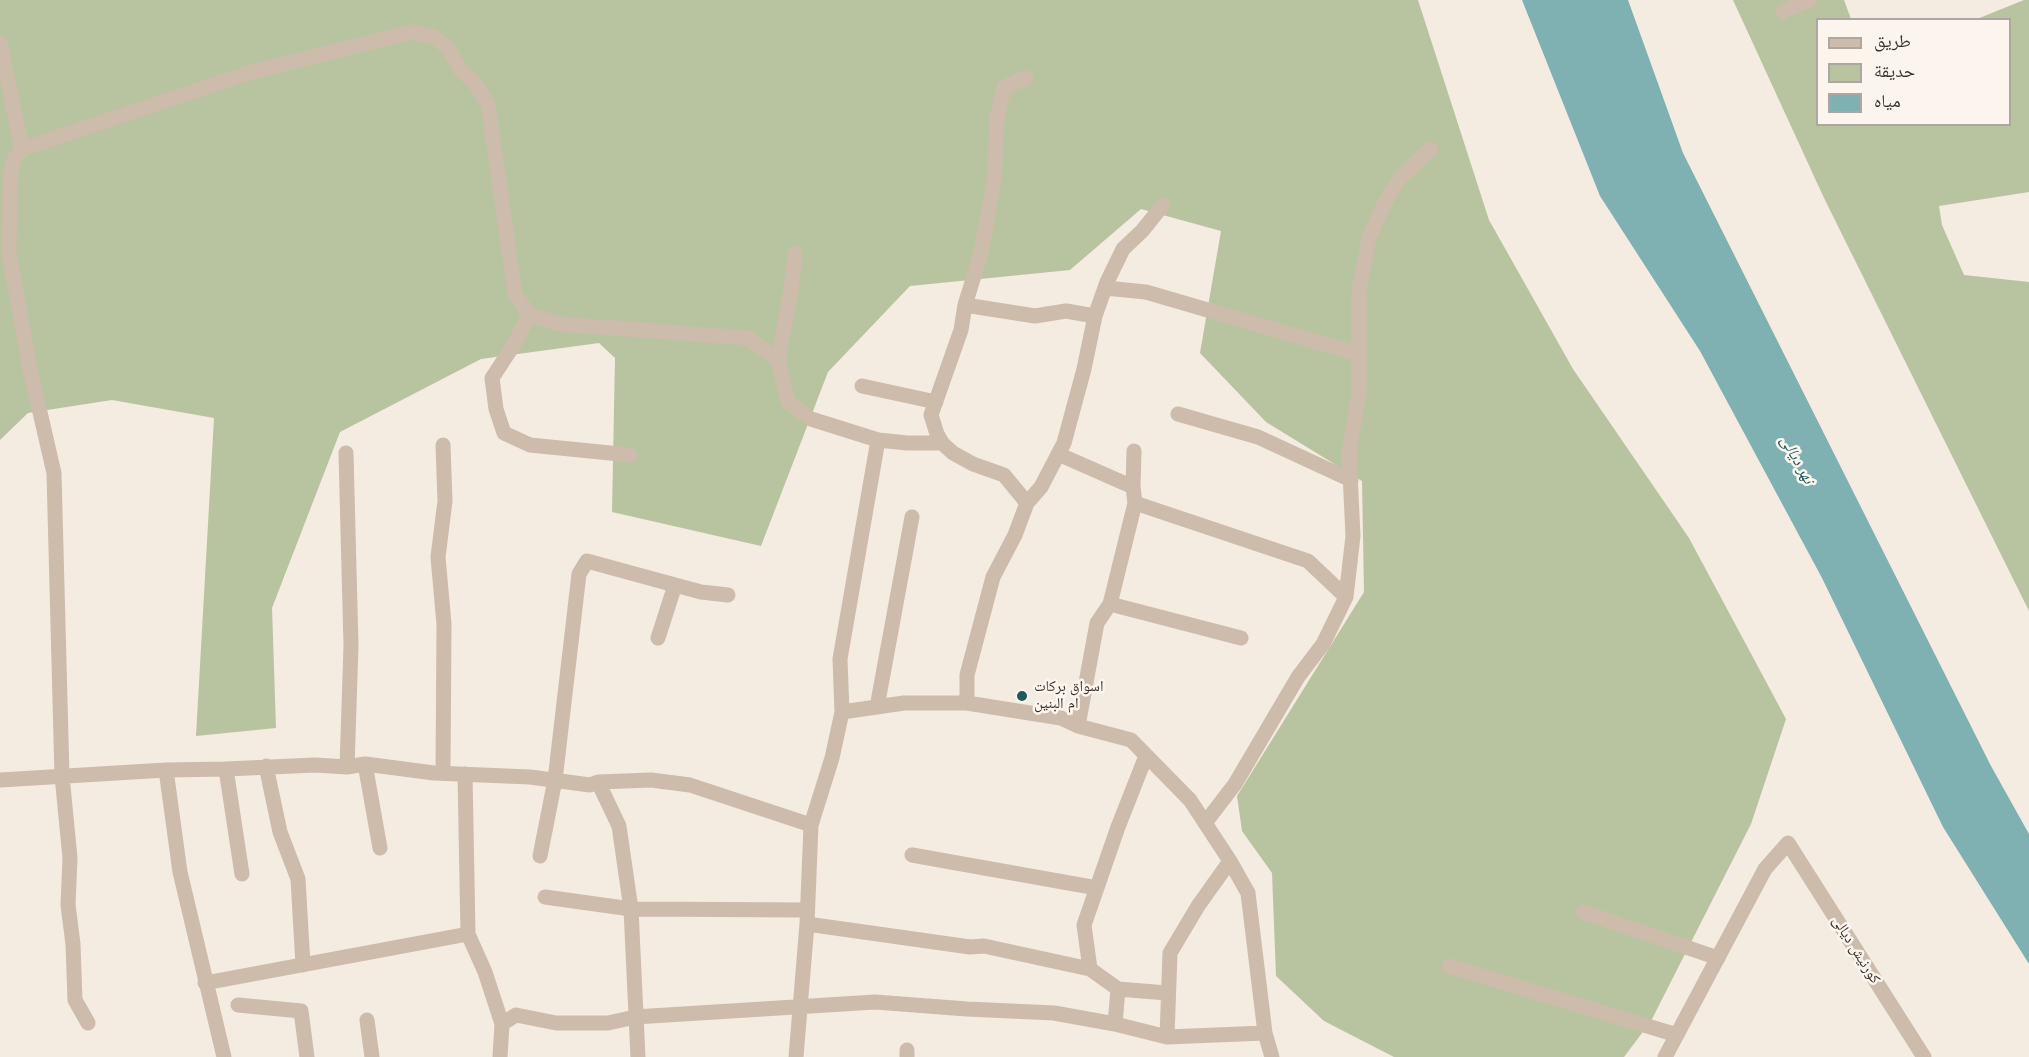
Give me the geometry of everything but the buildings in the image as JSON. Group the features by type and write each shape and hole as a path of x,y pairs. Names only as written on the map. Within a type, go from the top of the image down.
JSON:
{"street":[{"path":"1783,10 1810,0"},
{"path":"88,1023 75,1000 68,905 70,858 62,776 54,472 30,369 9,253 10,176 14,160 22,149 248,73 412,32 434,37 448,48 461,71 474,82 488,104 514,294 529,314 558,324 748,338 778,360"},
{"path":"0,43 22,149"},
{"path":"1026,78 1004,87 997,117 994,180 981,253 965,305 962,330 932,415 942,443 953,453 973,464 1004,476 1027,503"},
{"path":"1205,823 1235,784 1298,677 1323,644 1346,597 1353,536 1350,452 1359,393 1359,290 1369,238 1384,204 1399,179 1430,149"},
{"path":"967,703 967,675 993,577 1015,535 1027,503 1041,487 1064,443 1084,369 1095,316 1105,288 1123,249 1142,231 1163,205"},
{"path":"795,253 791,291 778,360 788,402 811,419 878,440 942,443"},
{"path":"1105,288 1146,292 1358,354"},
{"path":"965,305 1035,316 1066,311 1095,316"},
{"path":"529,314 515,343 492,378 496,409 504,433 530,445 630,455"},
{"path":"862,386 936,402"},
{"path":"1178,414 1258,437 1350,480"},
{"path":"796,1057 807,917 811,825 832,758 842,712 840,659 878,440"},
{"path":"442,773 444,624 438,557 445,501 443,445"},
{"path":"1078,726 1097,623 1110,604 1135,503 1134,451"},
{"path":"346,453 351,646 347,767"},
{"path":"1058,454 1133,487"},
{"path":"1135,503 1308,561 1346,597"},
{"path":"877,707 912,517"},
{"path":"540,856 555,780 579,574 587,561 701,592 728,595"},
{"path":"658,638 675,585"},
{"path":"1110,604 1241,638"},
{"path":"842,712 904,703 967,703 1061,718 1078,726 1131,740 1190,800 1248,893 1258,960 1265,1033 1272,1057"},
{"path":"1090,969 1084,925 1118,827 1146,756"},
{"path":"0,780 166,770 226,770 315,765 347,767 365,764 442,773 530,777 590,785 598,782 651,780 690,785 811,825"},
{"path":"365,764 380,848"},
{"path":"266,766 280,832 297,879 303,965"},
{"path":"166,770 180,872 224,1057"},
{"path":"226,770 242,874"},
{"path":"465,774 468,934 485,972 502,1024 500,1057"},
{"path":"598,782 619,826 631,909 638,1057"},
{"name":"كورنيش ديالى","path":"1718,958 1765,869 1788,843 1924,1057"},
{"path":"912,855 1096,888"},
{"path":"1167,1037 1170,953 1198,906 1230,861"},
{"path":"545,897 631,909 807,917 970,947 984,946 1090,969 1118,989 1167,993"},
{"path":"1583,912 1718,958 1665,1057"},
{"path":"206,983 468,934"},
{"path":"1449,966 1677,1035"},
{"path":"1115,1024 1118,989"},
{"path":"502,1024 516,1015 567,1023 608,1023 635,1017 875,1002 1054,1013 1115,1024 1167,1037 1265,1033"},
{"path":"238,1005 301,1011 307,1057"},
{"path":"367,1020 372,1057"}],"green space":[{"path":"0,0 1418,0 1489,220 1573,369 1689,538 1786,719 1751,824 1651,1021 1624,1057 1394,1057 1324,1021 1276,976 1272,873 1242,831 1237,796 1364,592 1362,481 1266,422 1200,353 1221,231 1141,209 1070,270 910,286 828,372 761,546 612,512 615,358 599,343 481,359 340,432 272,608 276,728 196,736 214,418 112,400 28,413 0,440"},
{"path":"1733,0 1844,0 1851,18 1816,18 1816,126 2011,126 2011,18 1979,18 2029,0 2029,192 1939,206 1942,225 1964,275 2029,282 2029,611 1824,198"}],"water":[{"name":"نهر ديالى","path":"1522,0 1628,0 1683,153 1991,766 2029,834 2029,964 1943,827 1822,578 1700,351 1600,196"}],"place":[{"name":"اسواق بركات ام البنين","path":"1022,696"}]}
